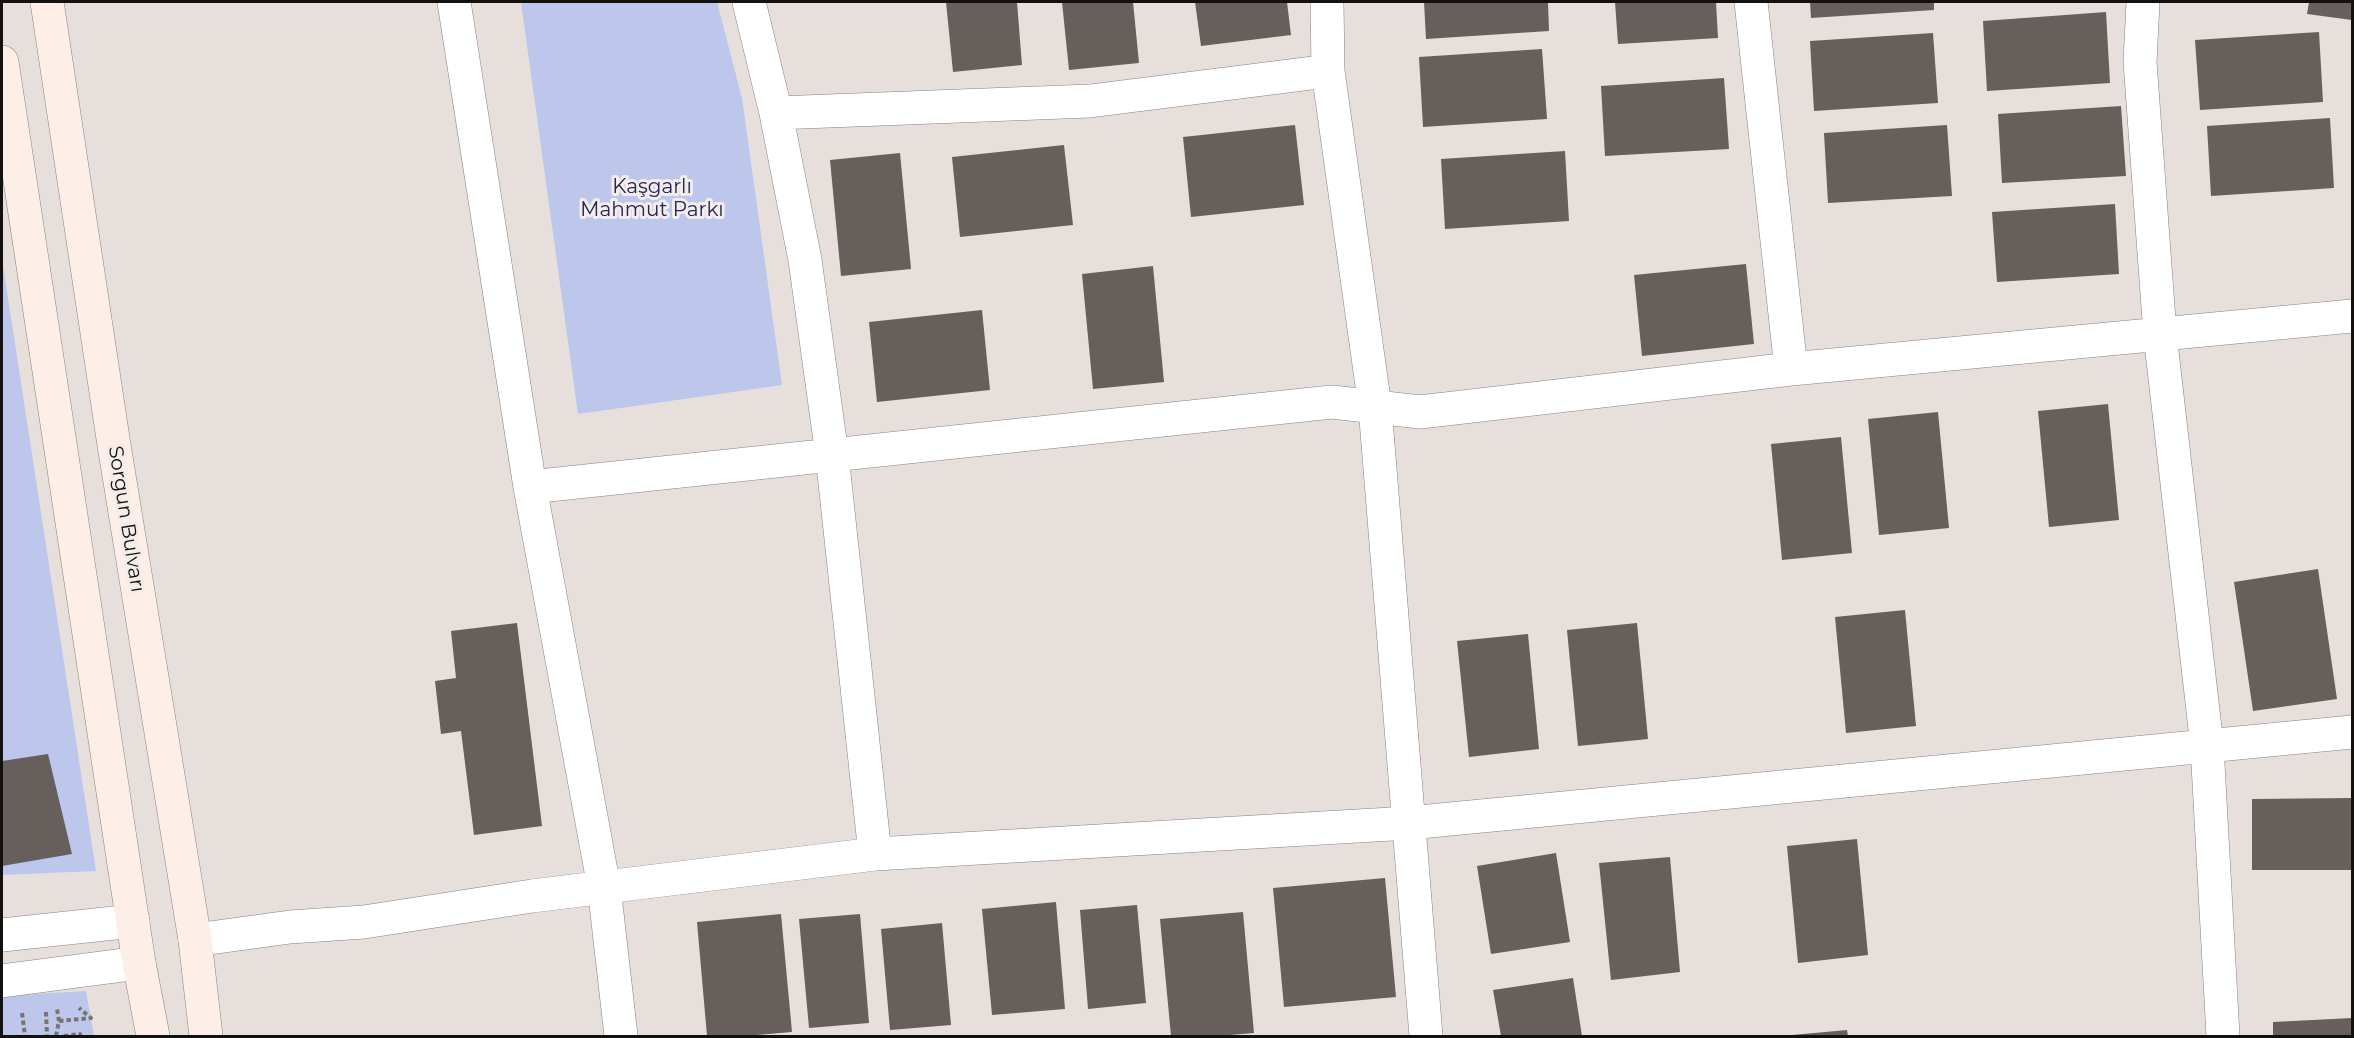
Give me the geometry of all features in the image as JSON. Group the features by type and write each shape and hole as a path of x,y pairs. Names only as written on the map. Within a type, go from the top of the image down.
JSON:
{"main road":[{"name":"Sorgun Bulvarı","path":"47,2 116,457 195,940 206,1036"},
{"path":"2,62 139,963 153,1036"}],"street":[{"path":"454,2 530,487 604,887 621,1036"},
{"path":"749,2 776,113 805,260 832,455 874,854"},
{"path":"1326,2 1328,71 1375,407 1426,1036"},
{"path":"1751,2 1791,369"},
{"path":"2143,2 2140,62 2160,334 2207,746 2223,1036"},
{"path":"776,113 1090,101 1328,71"},
{"path":"530,487 1332,402 1420,412 1791,369 2352,316"},
{"path":"195,940 290,927 364,922 532,896 874,854 1409,823 2352,732"},
{"path":"2,935 133,921"},
{"path":"2,981 139,963"}],"path":[{"path":"46,1004 47,1036"},
{"path":"25,1036 22,1012 30,1010"},
{"path":"56,1036 59,1021"},
{"path":"63,1036 80,1034 80,1036"}],"green space":[{"name":"Kaşgarlı Mahmut Parkı","path":"521,2 717,2 742,98 782,385 578,414"},
{"path":"2,259 96,871 2,875"},
{"path":"86,991 94,1036 2,1036 2,996"}],"building":[{"path":"946,2 1017,2 1022,65 953,72"},
{"path":"1062,2 1133,2 1139,63 1069,70"},
{"path":"1195,2 1287,2 1291,35 1201,46"},
{"path":"1424,2 1548,2 1549,31 1426,39"},
{"path":"1615,2 1716,2 1718,38 1618,44"},
{"path":"1810,2 1934,2 1934,10 1811,18"},
{"path":"2309,2 2352,2 2352,20 2307,14"},
{"path":"2106,12 2110,83 1987,91 1983,21"},
{"path":"2319,32 2323,102 2200,110 2195,40"},
{"path":"1933,33 1938,103 1814,111 1810,41"},
{"path":"1542,49 1547,119 1423,127 1419,57"},
{"path":"1724,78 1729,149 1605,156 1601,86"},
{"path":"2121,106 2126,176 2002,183 1998,114"},
{"path":"2330,118 2334,188 2211,196 2207,126"},
{"path":"1295,125 1304,205 1191,217 1183,137"},
{"path":"1947,125 1952,196 1828,203 1824,133"},
{"path":"1064,145 1073,225 960,237 952,157"},
{"path":"1565,151 1569,221 1445,229 1441,159"},
{"path":"900,153 911,269 841,276 830,160"},
{"path":"2115,204 2119,274 1997,282 1992,212"},
{"path":"1746,264 1754,344 1642,356 1634,275"},
{"path":"1153,266 1164,382 1093,389 1082,274"},
{"path":"982,310 990,390 877,402 869,322"},
{"path":"2108,404 2119,520 2049,527 2038,411"},
{"path":"1938,412 1949,528 1879,535 1868,419"},
{"path":"1841,437 1852,553 1782,560 1771,444"},
{"path":"2318,569 2337,699 2253,711 2234,582"},
{"path":"1905,610 1916,726 1846,733 1835,617"},
{"path":"517,623 542,826 474,835 461,731 441,734 435,681 456,678 451,631"},
{"path":"1637,623 1648,739 1578,746 1567,630"},
{"path":"1528,634 1539,749 1469,757 1457,641"},
{"path":"48,754 72,854 2,866 2,761"},
{"path":"2352,798 2352,870 2252,870 2252,799"},
{"path":"1857,839 1868,955 1798,963 1787,846"},
{"path":"1556,853 1570,942 1491,954 1477,866"},
{"path":"1670,857 1680,972 1611,980 1599,863"},
{"path":"1385,878 1396,997 1284,1007 1273,888"},
{"path":"1056,902 1065,1009 992,1015 982,909"},
{"path":"1137,905 1146,1003 1088,1009 1080,910"},
{"path":"1243,912 1254,1033 1171,1036 1160,919"},
{"path":"781,914 792,1032 707,1036 697,922"},
{"path":"860,914 869,1023 809,1028 799,919"},
{"path":"942,923 951,1025 890,1030 881,929"},
{"path":"1573,978 1582,1036 1501,1036 1493,990"},
{"path":"2352,1018 2352,1036 2273,1036 2273,1022"},
{"path":"1847,1030 1848,1036 1792,1036 1792,1035"}]}
